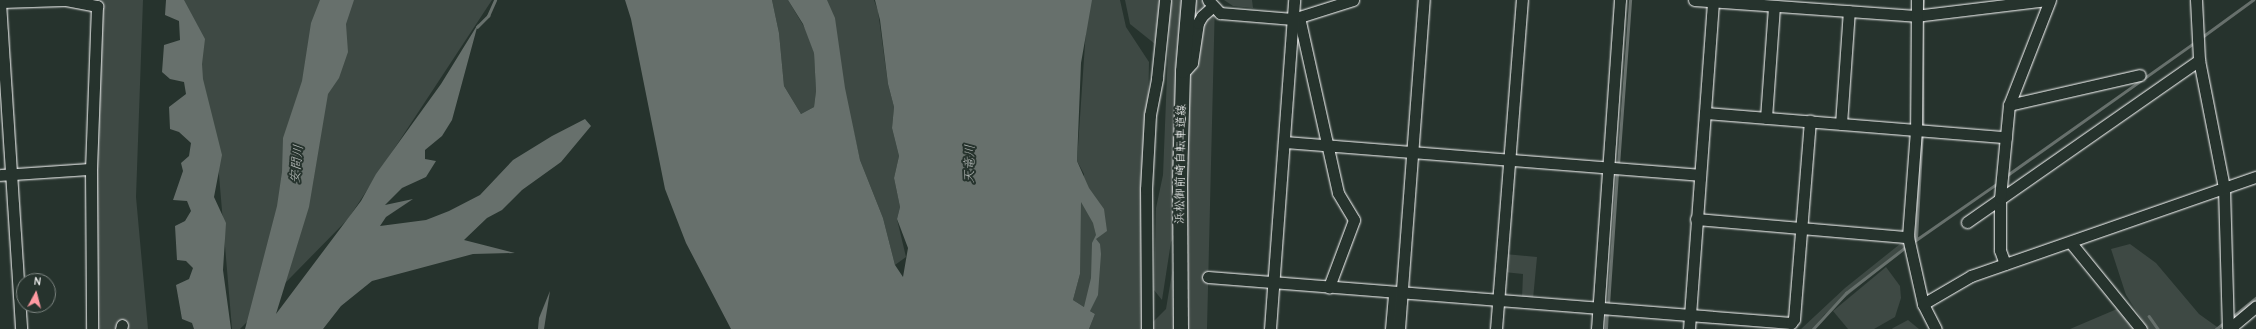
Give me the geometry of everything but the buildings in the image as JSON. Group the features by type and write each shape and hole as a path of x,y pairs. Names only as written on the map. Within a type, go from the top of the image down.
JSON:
{"main road":[{"name":"浜松御前崎自転車道線","path":"1181,329 1180,181 1183,73 1190,0"}],"street":[{"path":"21,329 0,2 66,0 97,6 91,169 92,329"},
{"path":"1147,329 1146,189 1150,115 1157,78 1165,0"},
{"path":"1294,0 1296,18 1338,193 1354,220 1329,287"},
{"path":"1183,73 1192,63 1202,16 1210,4 1220,13 1296,18 1353,0"},
{"path":"1391,329 1398,292 1412,153 1424,0"},
{"path":"1496,329 1522,0"},
{"path":"1597,329 1620,0"},
{"path":"1694,0 1915,16 2049,0 2009,105 2000,198 2000,250 2006,264"},
{"path":"1917,0 1915,16 1916,130 1908,237 1923,304 1936,329"},
{"path":"2196,0 2199,60 2224,188 2228,329"},
{"path":"1688,329 1713,1"},
{"path":"1766,118 1774,6"},
{"path":"1840,124 1849,11"},
{"path":"1270,329 1284,142 1296,18"},
{"path":"1968,222 2000,198 2199,60"},
{"path":"2009,105 2140,75"},
{"path":"1705,113 2006,137"},
{"path":"1208,277 1791,322 1794,319 1810,121"},
{"path":"1284,142 1609,169 1700,175"},
{"path":"0,175 91,169"},
{"path":"1923,304 1971,276 2071,243 2256,177"},
{"path":"1696,219 1908,237"},
{"path":"2071,243 2141,329"},
{"path":"1398,292 1399,329"},
{"path":"2228,329 2256,306"}],"shaded area":[{"path":"100,0 143,0 136,197 148,329 94,329 91,157"},
{"path":"180,0 492,0 348,219 240,329 232,329 219,175 206,93"},
{"path":"772,0 788,0 806,30 814,52 816,91 814,107 801,114 784,86 779,33"},
{"path":"824,0 874,0 878,11 888,84 894,107 892,128 899,156 894,178 900,207 897,219 906,257 895,265 883,218 860,160"},
{"path":"1088,0 1120,0 1126,27 1149,62 1144,329 1089,329 1095,314 1073,300 1080,274 1080,201 1084,174 1077,161"},
{"path":"1125,0 1160,0 1155,44 1130,24"},
{"path":"1170,0 1215,0 1207,329 1184,329 1176,235 1171,242 1162,300 1154,290 1156,208 1163,175"},
{"path":"1224,0 1252,0 1253,8 1233,6"},
{"path":"1905,240 1907,246 1824,315 1813,329 1801,329 1845,288"},
{"path":"2130,244 2156,263 2199,314 2220,329 2148,329 2126,295 2111,249"},
{"path":"1505,254 1537,257 1533,299 1522,298 1523,274 1504,272"},
{"path":"1175,255 1176,329 1150,329 1149,326 1166,309"},
{"path":"1886,267 1900,286 1901,298 1895,317 1874,329 1848,329 1833,311"},
{"path":"2117,309 2133,329 2070,329"},
{"path":"1908,320 1919,329 1892,329 1893,328"}],"water":[{"path":"166,0 184,0 205,39 202,64 203,79 222,155 214,197 226,223 223,270 231,329 194,329 192,323 182,319 176,285 189,279 193,268 186,261 177,260 175,226 185,221 191,211 187,201 173,200 183,171 181,163 189,156 191,143 179,132 170,129 169,107 186,94 184,82 170,79 162,72 164,45 180,40 179,21 165,15"},
{"name":"安間川","path":"320,0 354,0 346,24 348,52 339,78 328,94 309,207 276,314 361,201 376,174 441,84 478,24 452,120 442,136 425,150 425,159 436,161 426,177 402,188 385,205 413,199 386,217 380,226 426,220 449,211 480,195 513,160 552,136 585,119 591,126 561,162 522,190 502,210 487,218 464,240 515,253 473,254 372,281 341,306 323,329 245,329 277,206 282,172 283,138 302,81 311,23"},
{"name":"天竜川","path":"625,0 772,0 779,33 784,86 801,114 814,107 816,91 814,53 803,24 788,0 827,0 835,18 845,88 860,160 883,218 895,265 903,277 908,248 897,219 900,207 894,178 899,156 892,128 894,107 888,84 880,20 875,0 1092,0 1081,63 1077,161 1089,188 1104,209 1107,231 1096,239 1100,244 1101,254 1098,295 1090,311 1095,314 1089,329 731,329 686,243 665,189 631,19","holes":["1081,202 1093,223 1096,235 1092,243 1091,278 1084,307 1073,300 1080,274"]},
{"path":"550,291 544,329 538,329 539,318"}],"waterway":[{"path":"477,27 488,16 495,0"},
{"path":"1618,165 1630,0"},
{"path":"1922,9 1923,0"},
{"path":"2202,37 2253,0"},
{"path":"1922,20 1923,127"},
{"path":"2006,176 2195,42"},
{"path":"1916,239 1922,132"},
{"path":"1608,305 1617,172"},
{"path":"1913,242 1998,183"},
{"path":"1813,329 1846,293 1907,246"},
{"path":"2231,318 2256,298"},
{"path":"1606,329 1607,312"},
{"path":"2149,316 2158,329"},
{"path":"2216,329 2225,322"}]}
